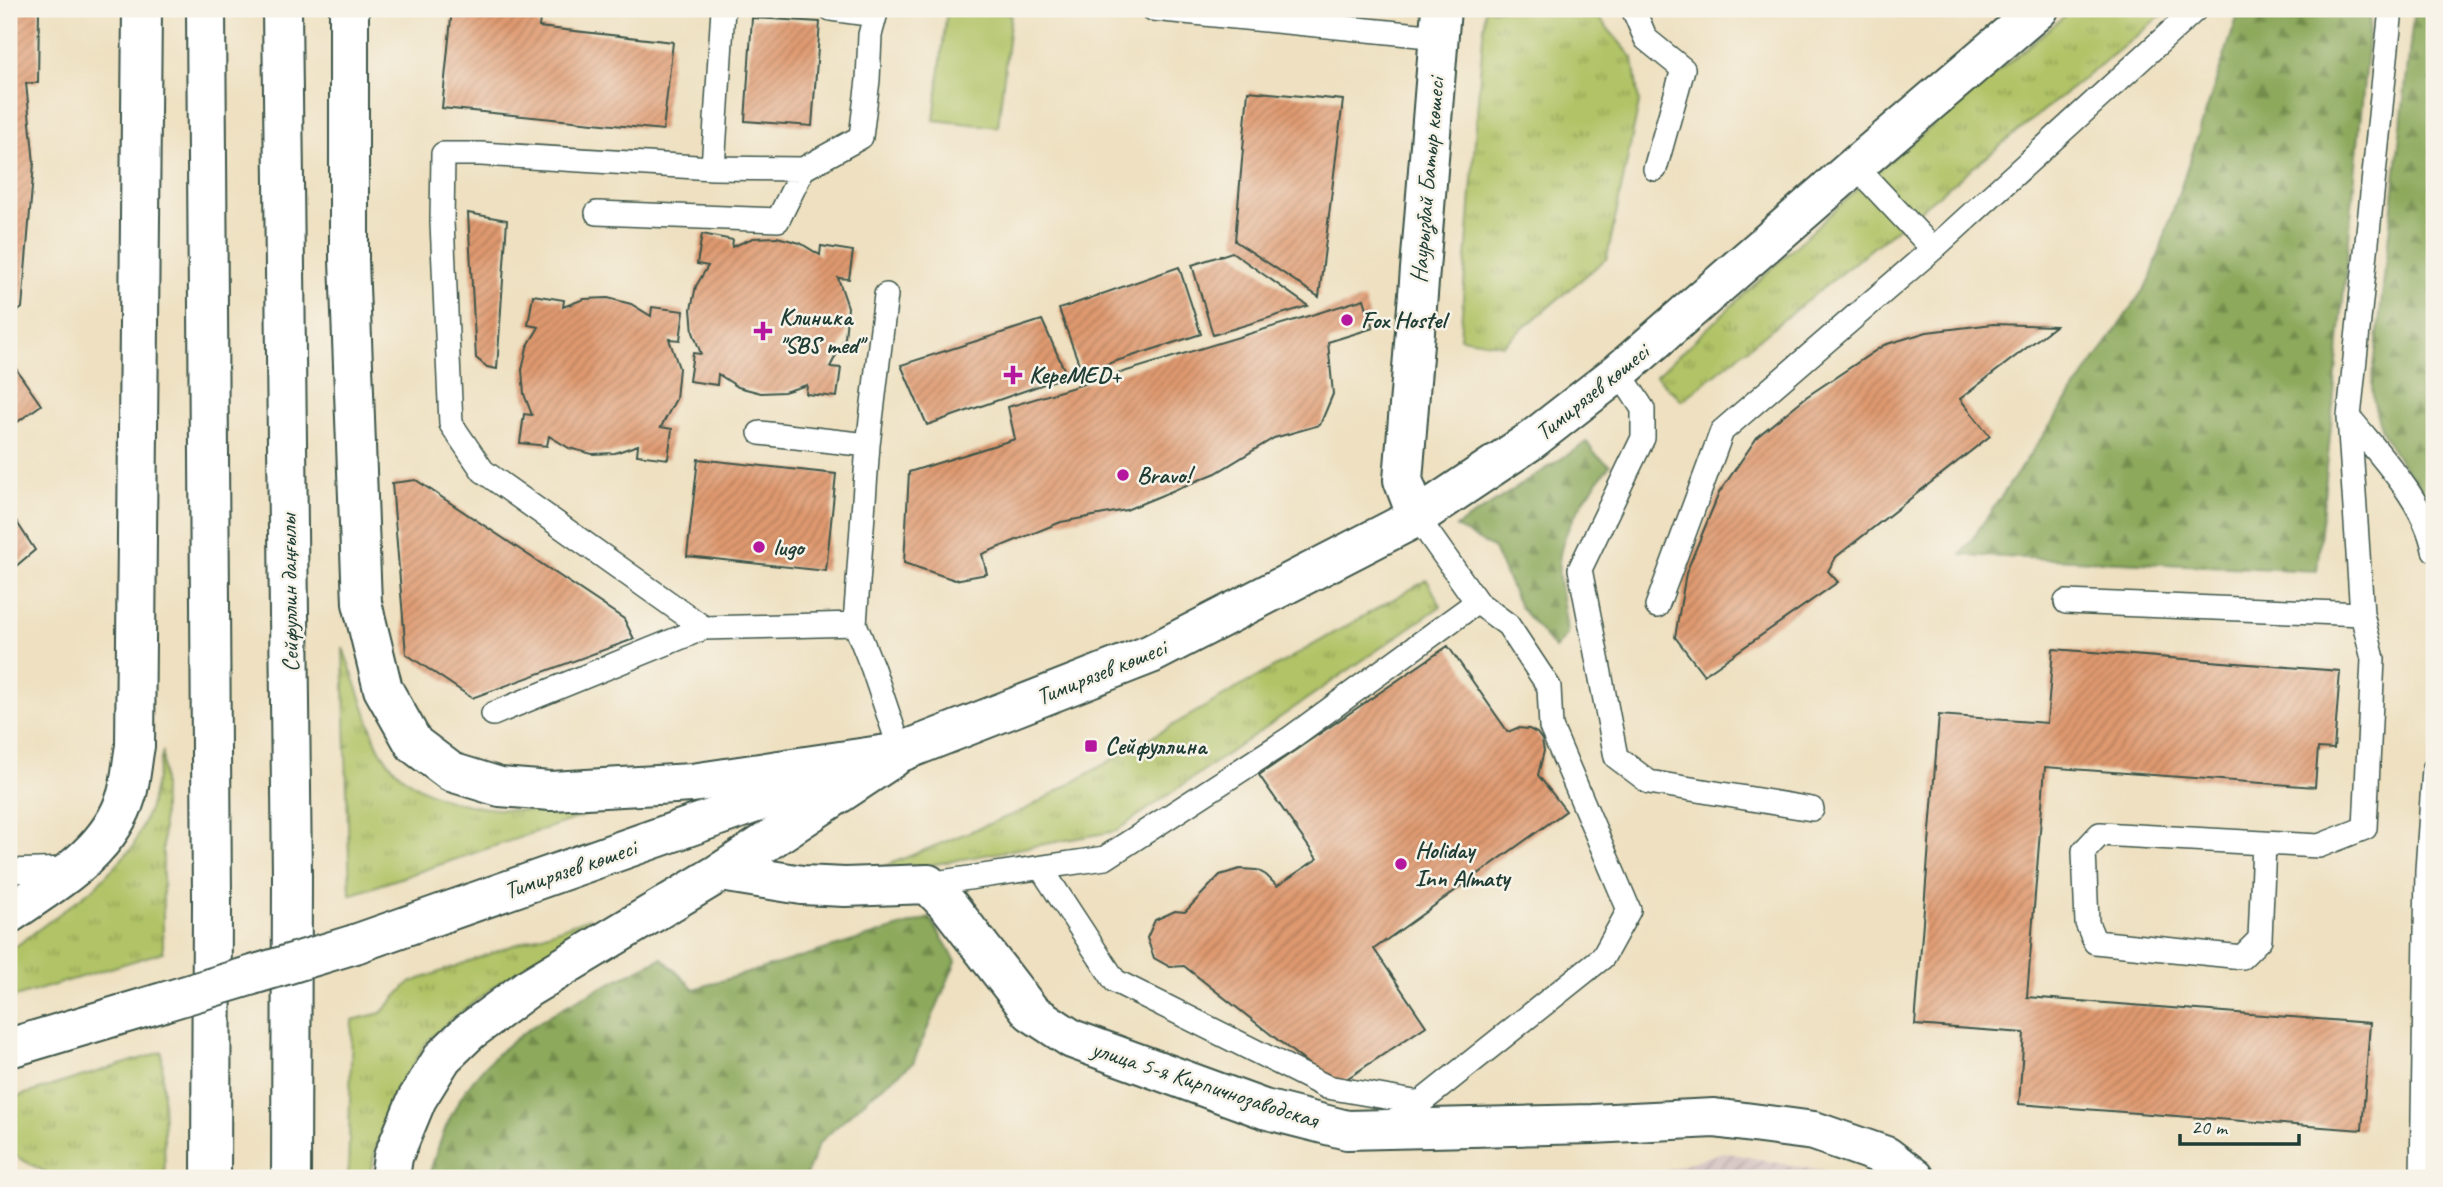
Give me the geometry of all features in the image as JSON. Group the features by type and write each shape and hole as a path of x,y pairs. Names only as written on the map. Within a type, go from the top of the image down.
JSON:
{"main road":[{"path":"9,914 75,869 106,838 127,795 135,746 142,9"},
{"path":"206,9 212,899 211,1178"},
{"name":"Сейфуллин даңғылы","path":"282,9 292,861 291,1178"},
{"path":"349,9 349,260 362,603 383,689 414,744 451,772 500,787 551,791 692,783 901,752"},
{"name":"Тимирязев көшесі","path":"9,1048 355,944 901,752 1151,654 1417,517 1529,442 1619,372 1854,166 2039,9"},
{"name":"Наурызбай Батыр көшесі","path":"1417,517 1403,480 1440,23"},
{"path":"390,1178 393,1157 417,1099 443,1057 469,1032 528,988 721,872 901,752"},
{"path":"721,872 802,885 845,887 928,884"},
{"name":"улица 5-я Кирпичнозаводская","path":"928,884 957,916 1031,1012 1051,1026 1072,1039 1264,1109 1347,1130 1714,1118 1814,1131 1886,1156 1915,1178"}],"lane":[{"path":"713,168 723,9"},
{"path":"704,628 483,471 451,424 442,222 443,154 713,168 803,169 861,137 870,34 876,12 831,9"},
{"path":"1153,9 1440,23"},
{"path":"1633,9 1646,39 1683,69 1655,169"},
{"path":"1657,606 1722,431 1933,249 2196,9"},
{"path":"2264,843 2260,939 2242,957 2095,942 2087,923 2084,851 2100,834 2319,846 2365,828 2373,659 2362,614 2349,417 2391,9"},
{"path":"1854,166 1933,249"},
{"path":"597,213 778,220 803,169"},
{"path":"886,295 868,445 855,624 901,752"},
{"path":"1619,372 1643,409 1643,438 1580,569 1616,757 1649,782 1812,809"},
{"path":"2349,417 2416,504 2431,532 2434,550"},
{"path":"760,433 868,445"},
{"path":"1041,868 1115,981 1327,1087 1420,1103 1603,957 1629,910 1551,727 1549,687 1508,625 1477,602 1417,517"},
{"path":"928,884 1105,858 1289,738 1477,602"},
{"path":"2066,602 2362,614"},
{"path":"493,714 704,628 855,624"},
{"path":"2422,1178 2430,966 2427,870 2434,769"},
{"path":"9,871 75,869"}],"shaded area":[{"path":"1723,1152 1837,1174 1843,1178 1654,1178 1655,1174"}],"green space":[{"path":"947,9 1011,14 998,127 934,120"},
{"path":"1485,9 1550,9 1599,18 1633,58 1639,103 1607,258 1503,345 1460,338"},
{"path":"1550,9 1600,9 1599,18"},
{"path":"2073,9 2170,9 1682,401 1656,376 1867,180"},
{"path":"2240,9 2371,9 2317,571 1961,555 2150,280"},
{"path":"2414,9 2434,9 2434,505 2392,450 2378,421 2372,386"},
{"path":"1587,442 1596,455 1610,465 1574,516 1562,546 1559,576 1567,635 1555,649 1520,607 1494,549 1456,527"},
{"path":"1427,580 1441,606 1116,831 853,879 1026,809"},
{"path":"343,648 382,753 401,775 425,791 452,801 482,807 545,811 604,809 350,895"},
{"path":"163,751 163,952 9,999 9,949 95,887 133,847 150,807"},
{"path":"589,918 591,936 503,980 448,1022 426,1043 405,1080 377,1144 369,1178 348,1178 352,1020 381,1013 409,983"},
{"path":"930,918 956,961 913,1063 869,1097 819,1143 805,1178 428,1178 452,1115 473,1080 513,1041 560,1009 585,996 662,958 694,989"},
{"path":"162,1052 165,1178 57,1178 9,1153 9,1099"}],"building":[{"path":"9,9 39,9 38,83 26,83 34,163 22,308 9,318"},
{"path":"452,9 541,9 539,27 673,42 663,130 442,108"},
{"path":"752,18 820,22 812,126 745,121"},
{"path":"1248,91 1343,100 1319,297 1235,241"},
{"path":"468,213 507,220 497,369 487,367 476,358"},
{"path":"702,234 733,240 732,247 753,238 777,237 800,243 820,255 821,246 853,251 849,279 838,278 848,307 845,338 830,367 841,368 837,397 806,394 807,385 784,392 761,393 738,387 718,374 717,385 689,381 693,353 701,354 693,332 691,309 696,286 708,266 697,264"},
{"path":"1232,252 1308,306 1213,335 1192,265"},
{"path":"1179,267 1201,334 1082,372 1059,309"},
{"path":"533,295 564,300 563,307 584,299 608,298 631,304 651,316 652,307 684,311 680,340 669,339 679,368 676,399 661,427 672,429 668,459 637,455 638,445 615,453 592,454 569,448 549,436 547,446 520,443 524,414 532,415 524,394 522,370 527,347 539,327 528,325"},
{"path":"1364,299 1373,328 1328,342 1333,394 1320,425 1274,438 1216,473 1126,510 1061,522 982,554 987,574 955,580 904,563 909,472 1015,439 1008,407"},
{"path":"1042,320 1067,376 927,425 901,365"},
{"path":"1993,324 2055,326 1960,399 1990,436 1836,557 1828,571 1838,582 1704,675 1675,637 1686,573 1719,493 1758,436 1806,397 1884,345 1927,332"},
{"path":"9,359 41,405 9,428"},
{"path":"698,459 836,474 826,571 687,556"},
{"path":"416,480 624,619 634,639 472,698 406,654 392,483"},
{"path":"9,510 35,550 9,572"},
{"name":"Holiday Inn Almaty","path":"1448,646 1508,732 1517,728 1537,733 1542,740 1544,751 1538,775 1566,811 1374,949 1426,1026 1336,1086 1184,966 1170,967 1154,958 1147,938 1155,920 1175,911 1185,912 1220,875 1240,869 1257,870 1277,886 1317,859 1259,775"},
{"path":"2053,649 2340,671 2334,749 2318,748 2315,787 2045,767 2027,997 2370,1023 2362,1130 2019,1104 2024,1033 1915,1025 1939,715 2047,723"}],"place":[{"name":"Fox Hostel","path":"1347,320"},
{"name":"Клиника \"SBS med\"","path":"763,331"},
{"name":"КереMED+","path":"1013,375"},
{"name":"Bravo!","path":"1123,475"},
{"name":"lugo","path":"759,547"},
{"name":"Сейфуллина","path":"1091,746"},
{"name":"Holiday Inn Almaty","path":"1401,864"}]}
